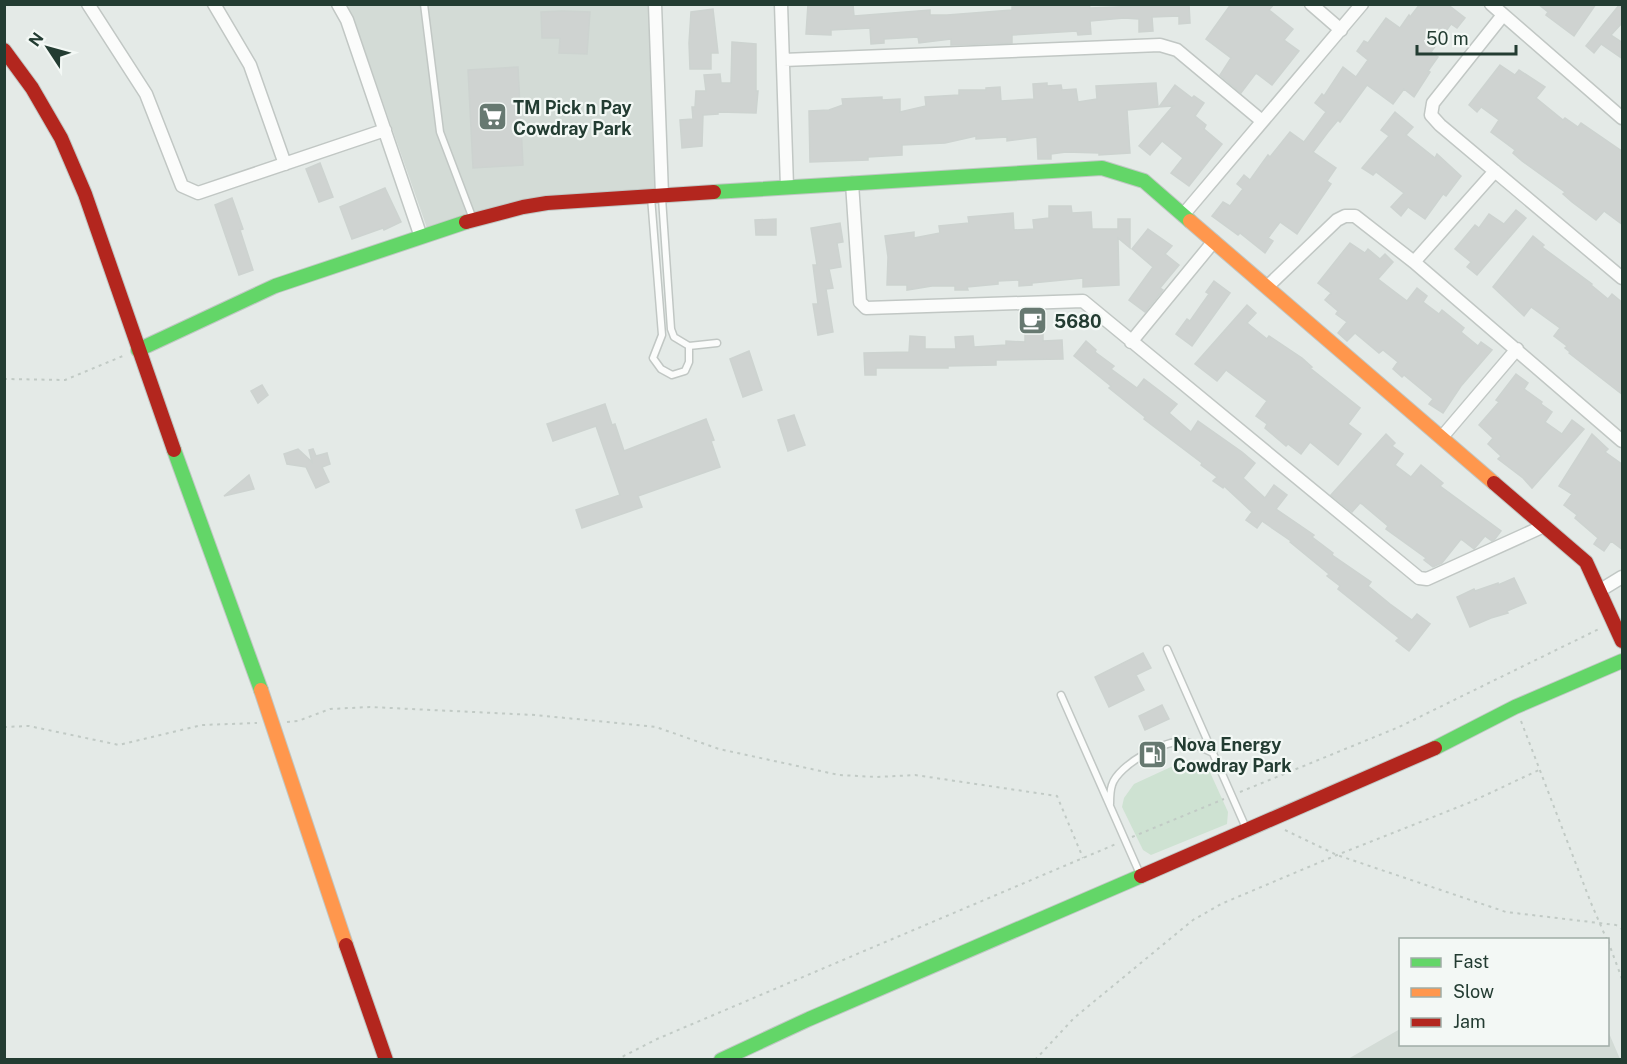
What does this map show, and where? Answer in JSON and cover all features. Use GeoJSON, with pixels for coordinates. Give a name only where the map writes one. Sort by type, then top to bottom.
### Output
{"type":"FeatureCollection","features":[{"type":"Feature","properties":{"kind":"street"},"geometry":{"type":"LineString","coordinates":[[88,4],[146,94],[182,186],[198,194],[385,130]]}},
{"type":"Feature","properties":{"kind":"street"},"geometry":{"type":"LineString","coordinates":[[214,4],[250,65],[285,164]]}},
{"type":"Feature","properties":{"kind":"street"},"geometry":{"type":"LineString","coordinates":[[338,4],[347,20],[420,237]]}},
{"type":"Feature","properties":{"kind":"street"},"geometry":{"type":"LineString","coordinates":[[655,4],[656,195]]}},
{"type":"Feature","properties":{"kind":"street"},"geometry":{"type":"LineString","coordinates":[[781,4],[787,187]]}},
{"type":"Feature","properties":{"kind":"street"},"geometry":{"type":"LineString","coordinates":[[1311,4],[1341,30]]}},
{"type":"Feature","properties":{"kind":"street"},"geometry":{"type":"LineString","coordinates":[[1183,215],[1362,4]]}},
{"type":"Feature","properties":{"kind":"street"},"geometry":{"type":"LineString","coordinates":[[1491,4],[1623,118]]}},
{"type":"Feature","properties":{"kind":"street"},"geometry":{"type":"LineString","coordinates":[[1503,15],[1433,103],[1431,115],[1623,278]]}},
{"type":"Feature","properties":{"kind":"street"},"geometry":{"type":"LineString","coordinates":[[783,60],[1160,45],[1177,50],[1262,121]]}},
{"type":"Feature","properties":{"kind":"street"},"geometry":{"type":"LineString","coordinates":[[4,50],[32,88],[61,138],[85,194],[138,350],[272,722],[386,1059]]}},
{"type":"Feature","properties":{"kind":"street"},"geometry":{"type":"LineString","coordinates":[[138,350],[275,286],[473,220],[523,207],[656,195],[1102,168],[1144,181],[1586,562],[1623,641]]}},
{"type":"Feature","properties":{"kind":"street"},"geometry":{"type":"LineString","coordinates":[[1414,262],[1495,171]]}},
{"type":"Feature","properties":{"kind":"street"},"geometry":{"type":"LineString","coordinates":[[852,183],[860,302],[866,308],[1083,301],[1419,578],[1427,579],[1544,526]]}},
{"type":"Feature","properties":{"kind":"street"},"geometry":{"type":"LineString","coordinates":[[1267,287],[1337,220],[1345,216],[1355,216],[1414,262],[1623,441]]}},
{"type":"Feature","properties":{"kind":"street"},"geometry":{"type":"LineString","coordinates":[[1131,342],[1214,241]]}},
{"type":"Feature","properties":{"kind":"street"},"geometry":{"type":"LineString","coordinates":[[1442,437],[1517,350]]}},
{"type":"Feature","properties":{"kind":"street"},"geometry":{"type":"LineString","coordinates":[[1599,591],[1623,577]]}},
{"type":"Feature","properties":{"kind":"street"},"geometry":{"type":"LineString","coordinates":[[720,1059],[1431,750],[1515,708],[1623,661]]}},
{"type":"Feature","properties":{"kind":"lane"},"geometry":{"type":"LineString","coordinates":[[424,4],[440,132],[473,220]]}},
{"type":"Feature","properties":{"kind":"lane"},"geometry":{"type":"LineString","coordinates":[[656,195],[670,329],[674,337],[689,346],[717,344]]}},
{"type":"Feature","properties":{"kind":"lane"},"geometry":{"type":"LineString","coordinates":[[656,195],[662,334],[654,358],[661,369],[672,375],[685,371],[689,362],[689,346]]}},
{"type":"Feature","properties":{"kind":"lane"},"geometry":{"type":"LineString","coordinates":[[1167,649],[1246,829]]}},
{"type":"Feature","properties":{"kind":"lane"},"geometry":{"type":"LineString","coordinates":[[1061,695],[1141,875]]}},
{"type":"Feature","properties":{"kind":"lane"},"geometry":{"type":"LineString","coordinates":[[1109,805],[1112,785],[1119,773],[1131,761],[1170,743],[1185,741],[1213,753]]}},
{"type":"Feature","properties":{"kind":"path"},"geometry":{"type":"LineString","coordinates":[[4,379],[65,380],[138,350]]}},
{"type":"Feature","properties":{"kind":"path"},"geometry":{"type":"LineString","coordinates":[[4,727],[29,726],[119,745],[202,725],[298,721],[330,709],[370,707],[535,715],[656,727],[719,749],[839,775],[877,777],[915,775],[1057,796],[1083,858]]}},
{"type":"Feature","properties":{"kind":"path"},"geometry":{"type":"LineString","coordinates":[[1515,708],[1606,938]]}},
{"type":"Feature","properties":{"kind":"path"},"geometry":{"type":"LineString","coordinates":[[1035,1059],[1074,1018],[1193,920],[1221,904],[1471,802],[1540,769]]}},
{"type":"Feature","properties":{"kind":"path"},"geometry":{"type":"LineString","coordinates":[[1267,820],[1337,855],[1506,912],[1616,925],[1623,929]]}},
{"type":"Feature","properties":{"kind":"path"},"geometry":{"type":"LineString","coordinates":[[1609,945],[1623,979]]}},
{"type":"Feature","properties":{"kind":"shaded area"},"geometry":{"type":"Polygon","coordinates":[[[345,5],[651,5],[657,191],[427,228],[352,14],[345,5]]]}},
{"type":"Feature","properties":{"kind":"shaded area"},"geometry":{"type":"Polygon","coordinates":[[[1399,1030],[1399,1046],[1609,1046],[1609,1033],[1620,1059],[1348,1059],[1399,1030]]]}},
{"type":"Feature","properties":{"kind":"green space"},"geometry":{"type":"Polygon","coordinates":[[[1186,760],[1202,763],[1209,770],[1228,812],[1227,824],[1151,855],[1143,850],[1122,807],[1124,798],[1134,784],[1186,760]]]}},
{"type":"Feature","properties":{"kind":"building"},"geometry":{"type":"Polygon","coordinates":[[[808,4],[853,4],[854,16],[930,10],[930,15],[947,15],[1012,10],[1012,7],[1025,6],[1089,4],[1090,8],[1189,4],[1190,23],[1179,24],[1179,16],[1152,17],[1153,31],[1139,32],[1139,19],[1124,18],[1090,21],[1091,34],[1078,35],[1077,31],[1012,35],[1012,43],[951,45],[951,39],[919,43],[918,37],[884,39],[884,43],[871,44],[870,28],[831,30],[831,35],[806,34],[808,4]]]}},
{"type":"Feature","properties":{"kind":"building"},"geometry":{"type":"Polygon","coordinates":[[[1231,4],[1274,4],[1269,10],[1293,29],[1284,40],[1299,51],[1272,85],[1256,73],[1241,93],[1220,75],[1231,58],[1206,39],[1231,4]]]}},
{"type":"Feature","properties":{"kind":"building"},"geometry":{"type":"Polygon","coordinates":[[[1420,4],[1447,4],[1465,18],[1457,28],[1451,24],[1431,52],[1438,57],[1414,97],[1404,89],[1393,104],[1367,85],[1340,122],[1338,120],[1328,132],[1313,152],[1336,168],[1327,181],[1331,184],[1297,234],[1280,222],[1268,238],[1273,241],[1265,253],[1240,233],[1238,235],[1212,216],[1223,202],[1230,206],[1243,189],[1237,184],[1244,175],[1250,180],[1268,155],[1270,157],[1290,132],[1304,142],[1326,112],[1315,103],[1322,94],[1324,96],[1343,67],[1356,77],[1368,60],[1357,51],[1364,41],[1368,43],[1386,18],[1400,28],[1420,4]]]}},
{"type":"Feature","properties":{"kind":"building"},"geometry":{"type":"Polygon","coordinates":[[[1538,4],[1596,4],[1574,36],[1546,15],[1548,12],[1538,4]]]}},
{"type":"Feature","properties":{"kind":"building"},"geometry":{"type":"Polygon","coordinates":[[[1620,4],[1623,4],[1623,22],[1611,35],[1623,43],[1623,59],[1601,44],[1594,53],[1586,46],[1620,4]]]}},
{"type":"Feature","properties":{"kind":"building"},"geometry":{"type":"Polygon","coordinates":[[[713,9],[718,53],[711,53],[711,69],[690,69],[691,12],[713,9]]]}},
{"type":"Feature","properties":{"kind":"building"},"geometry":{"type":"Polygon","coordinates":[[[541,12],[590,12],[587,54],[559,53],[560,38],[542,38],[541,12]]]}},
{"type":"Feature","properties":{"kind":"building"},"geometry":{"type":"Polygon","coordinates":[[[732,42],[756,44],[756,91],[758,91],[756,113],[718,112],[718,114],[703,115],[702,146],[682,148],[680,120],[693,119],[692,107],[695,107],[696,91],[706,91],[704,75],[720,74],[721,83],[731,83],[732,42]]]}},
{"type":"Feature","properties":{"kind":"building"},"geometry":{"type":"Polygon","coordinates":[[[1500,65],[1515,75],[1519,70],[1545,87],[1536,98],[1563,120],[1565,118],[1578,127],[1581,123],[1623,152],[1623,225],[1604,211],[1596,220],[1572,202],[1563,194],[1565,192],[1522,161],[1513,153],[1515,150],[1491,132],[1499,120],[1481,107],[1477,112],[1469,105],[1500,65]]]}},
{"type":"Feature","properties":{"kind":"building"},"geometry":{"type":"Polygon","coordinates":[[[518,67],[523,165],[473,168],[468,70],[518,67]]]}},
{"type":"Feature","properties":{"kind":"building"},"geometry":{"type":"Polygon","coordinates":[[[1047,83],[1047,86],[1061,85],[1062,90],[1076,89],[1078,102],[1097,99],[1096,86],[1156,83],[1158,107],[1127,110],[1130,153],[1099,155],[1099,153],[1066,152],[1051,154],[1051,159],[1038,159],[1037,137],[1007,141],[1007,137],[976,139],[976,136],[945,143],[902,145],[902,155],[868,157],[868,160],[810,162],[809,111],[829,110],[843,105],[842,99],[882,97],[882,100],[900,99],[900,112],[926,106],[925,97],[959,95],[959,90],[986,90],[986,88],[1000,87],[1001,101],[1034,99],[1033,84],[1047,83]]]}},
{"type":"Feature","properties":{"kind":"building"},"geometry":{"type":"Polygon","coordinates":[[[1175,85],[1192,98],[1194,96],[1204,103],[1195,116],[1206,125],[1204,129],[1222,144],[1189,186],[1171,173],[1183,158],[1162,141],[1150,155],[1139,146],[1173,106],[1159,107],[1175,85]]]}},
{"type":"Feature","properties":{"kind":"building"},"geometry":{"type":"Polygon","coordinates":[[[1395,112],[1413,127],[1406,135],[1435,158],[1437,154],[1461,176],[1446,196],[1443,194],[1425,219],[1408,207],[1401,216],[1391,207],[1404,193],[1376,172],[1373,175],[1362,168],[1389,136],[1381,130],[1395,112]]]}},
{"type":"Feature","properties":{"kind":"building"},"geometry":{"type":"Polygon","coordinates":[[[320,163],[333,197],[319,202],[306,169],[320,163]]]}},
{"type":"Feature","properties":{"kind":"building"},"geometry":{"type":"Polygon","coordinates":[[[385,188],[401,222],[384,230],[383,228],[352,239],[340,207],[385,188]]]}},
{"type":"Feature","properties":{"kind":"building"},"geometry":{"type":"Polygon","coordinates":[[[232,198],[243,229],[240,230],[253,270],[239,275],[215,205],[232,198]]]}},
{"type":"Feature","properties":{"kind":"building"},"geometry":{"type":"Polygon","coordinates":[[[1049,206],[1071,206],[1072,213],[1091,212],[1092,229],[1118,229],[1118,219],[1130,219],[1130,248],[1118,238],[1119,285],[1083,287],[1083,278],[1019,286],[1019,280],[998,281],[998,284],[967,287],[968,290],[955,290],[955,286],[932,286],[907,290],[907,285],[887,285],[888,257],[885,236],[914,232],[914,238],[940,233],[939,226],[969,223],[968,217],[1013,213],[1014,230],[1034,229],[1033,220],[1049,218],[1049,206]]]}},
{"type":"Feature","properties":{"kind":"building"},"geometry":{"type":"Polygon","coordinates":[[[1516,210],[1526,218],[1477,275],[1467,267],[1471,262],[1455,249],[1475,225],[1479,228],[1489,214],[1504,224],[1516,210]]]}},
{"type":"Feature","properties":{"kind":"building"},"geometry":{"type":"Polygon","coordinates":[[[776,219],[776,235],[756,235],[755,220],[776,219]]]}},
{"type":"Feature","properties":{"kind":"building"},"geometry":{"type":"Polygon","coordinates":[[[840,223],[843,242],[837,243],[841,267],[829,269],[833,288],[826,289],[833,332],[818,335],[813,304],[818,304],[813,265],[817,265],[811,228],[840,223]]]}},
{"type":"Feature","properties":{"kind":"building"},"geometry":{"type":"Polygon","coordinates":[[[1148,229],[1172,246],[1165,254],[1179,265],[1160,288],[1163,290],[1145,312],[1129,300],[1153,267],[1132,249],[1148,229]]]}},
{"type":"Feature","properties":{"kind":"building"},"geometry":{"type":"Polygon","coordinates":[[[1533,236],[1544,245],[1542,247],[1592,284],[1608,299],[1612,294],[1623,303],[1623,395],[1569,353],[1565,348],[1567,346],[1554,336],[1560,328],[1531,307],[1524,316],[1493,287],[1533,236]]]}},
{"type":"Feature","properties":{"kind":"building"},"geometry":{"type":"Polygon","coordinates":[[[1350,243],[1365,253],[1368,249],[1380,259],[1385,254],[1393,262],[1378,279],[1407,301],[1417,288],[1427,296],[1423,302],[1439,314],[1442,310],[1464,328],[1461,332],[1478,346],[1481,342],[1492,350],[1461,386],[1443,413],[1429,404],[1433,399],[1393,369],[1398,362],[1383,350],[1379,353],[1355,333],[1347,341],[1338,333],[1347,322],[1336,314],[1338,311],[1325,300],[1331,293],[1318,283],[1350,243]]]}},
{"type":"Feature","properties":{"kind":"building"},"geometry":{"type":"Polygon","coordinates":[[[1214,281],[1230,293],[1192,346],[1176,334],[1187,319],[1190,321],[1209,294],[1206,292],[1214,281]]]}},
{"type":"Feature","properties":{"kind":"building"},"geometry":{"type":"Polygon","coordinates":[[[1247,305],[1256,313],[1247,323],[1267,339],[1269,336],[1302,358],[1312,367],[1310,368],[1360,408],[1348,424],[1361,434],[1338,465],[1310,442],[1301,454],[1288,444],[1286,446],[1265,428],[1267,424],[1256,416],[1267,401],[1226,370],[1217,381],[1195,364],[1247,305]]]}},
{"type":"Feature","properties":{"kind":"building"},"geometry":{"type":"Polygon","coordinates":[[[1025,327],[1043,327],[1043,341],[1062,340],[1063,359],[996,360],[996,365],[948,366],[948,368],[876,368],[876,375],[865,375],[864,353],[909,352],[910,336],[925,337],[925,349],[956,349],[955,337],[973,336],[974,347],[1006,345],[1006,341],[1025,342],[1025,327]]]}},
{"type":"Feature","properties":{"kind":"building"},"geometry":{"type":"Polygon","coordinates":[[[1086,341],[1096,350],[1095,352],[1114,366],[1111,369],[1137,388],[1144,379],[1177,404],[1169,413],[1191,432],[1198,421],[1242,452],[1255,463],[1243,478],[1265,498],[1274,485],[1287,495],[1276,509],[1314,535],[1312,537],[1333,553],[1332,555],[1371,582],[1368,586],[1390,604],[1412,620],[1417,614],[1430,624],[1409,651],[1396,641],[1399,638],[1338,589],[1340,586],[1327,576],[1329,574],[1291,541],[1262,521],[1257,528],[1246,520],[1252,512],[1224,486],[1223,488],[1213,481],[1217,477],[1144,419],[1145,417],[1109,388],[1111,386],[1074,356],[1086,341]]]}},
{"type":"Feature","properties":{"kind":"building"},"geometry":{"type":"Polygon","coordinates":[[[749,351],[762,390],[743,397],[730,359],[749,351]]]}},
{"type":"Feature","properties":{"kind":"building"},"geometry":{"type":"Polygon","coordinates":[[[1516,374],[1528,383],[1524,389],[1552,412],[1545,422],[1562,434],[1572,420],[1584,429],[1532,488],[1498,459],[1501,456],[1488,444],[1493,438],[1479,425],[1499,402],[1496,400],[1516,374]]]}},
{"type":"Feature","properties":{"kind":"building"},"geometry":{"type":"Polygon","coordinates":[[[262,385],[268,395],[258,403],[251,391],[262,385]]]}},
{"type":"Feature","properties":{"kind":"building"},"geometry":{"type":"Polygon","coordinates":[[[605,404],[624,451],[706,419],[720,467],[638,496],[642,507],[582,528],[576,510],[620,495],[596,426],[553,441],[547,424],[605,404]]]}},
{"type":"Feature","properties":{"kind":"building"},"geometry":{"type":"Polygon","coordinates":[[[794,415],[805,445],[788,451],[778,420],[794,415]]]}},
{"type":"Feature","properties":{"kind":"building"},"geometry":{"type":"Polygon","coordinates":[[[1386,434],[1395,443],[1392,446],[1403,454],[1395,465],[1411,477],[1421,465],[1443,483],[1440,486],[1501,531],[1495,539],[1492,541],[1485,536],[1474,549],[1461,539],[1442,563],[1433,567],[1424,560],[1426,558],[1386,529],[1388,526],[1362,504],[1360,503],[1352,512],[1331,495],[1386,434]]]}},
{"type":"Feature","properties":{"kind":"building"},"geometry":{"type":"Polygon","coordinates":[[[1592,434],[1608,449],[1605,452],[1623,465],[1623,550],[1611,541],[1604,551],[1594,544],[1598,538],[1575,518],[1577,515],[1564,505],[1572,494],[1559,486],[1592,434]]]}},
{"type":"Feature","properties":{"kind":"building"},"geometry":{"type":"Polygon","coordinates":[[[298,449],[312,462],[309,450],[313,449],[316,456],[327,453],[330,464],[322,467],[329,482],[316,488],[306,467],[287,464],[284,454],[298,449]]]}},
{"type":"Feature","properties":{"kind":"building"},"geometry":{"type":"Polygon","coordinates":[[[249,475],[254,489],[224,496],[249,475]]]}},
{"type":"Feature","properties":{"kind":"building"},"geometry":{"type":"Polygon","coordinates":[[[1514,578],[1526,603],[1507,611],[1508,613],[1470,627],[1457,597],[1474,589],[1475,591],[1498,583],[1498,585],[1514,578]]]}},
{"type":"Feature","properties":{"kind":"building"},"geometry":{"type":"Polygon","coordinates":[[[1143,653],[1151,668],[1136,675],[1144,690],[1109,707],[1095,677],[1143,653]]]}},
{"type":"Feature","properties":{"kind":"building"},"geometry":{"type":"Polygon","coordinates":[[[1162,705],[1169,719],[1145,730],[1139,716],[1162,705]]]}},
{"type":"Feature","properties":{"kind":"traffic: fast"},"geometry":{"type":"LineString","coordinates":[[714,192],[1102,168],[1144,181],[1190,221]]}},
{"type":"Feature","properties":{"kind":"traffic: fast"},"geometry":{"type":"LineString","coordinates":[[138,350],[275,286],[466,222]]}},
{"type":"Feature","properties":{"kind":"traffic: fast"},"geometry":{"type":"LineString","coordinates":[[174,450],[261,690]]}},
{"type":"Feature","properties":{"kind":"traffic: fast"},"geometry":{"type":"LineString","coordinates":[[1435,748],[1515,707],[1622,661]]}},
{"type":"Feature","properties":{"kind":"traffic: fast"},"geometry":{"type":"LineString","coordinates":[[721,1060],[809,1019],[1141,876]]}},
{"type":"Feature","properties":{"kind":"traffic: slow"},"geometry":{"type":"LineString","coordinates":[[1190,221],[1494,483]]}},
{"type":"Feature","properties":{"kind":"traffic: slow"},"geometry":{"type":"LineString","coordinates":[[261,690],[346,945]]}},
{"type":"Feature","properties":{"kind":"traffic: jam"},"geometry":{"type":"LineString","coordinates":[[4,50],[32,88],[61,138],[85,194],[174,450]]}},
{"type":"Feature","properties":{"kind":"traffic: jam"},"geometry":{"type":"LineString","coordinates":[[466,222],[547,203],[714,192]]}},
{"type":"Feature","properties":{"kind":"traffic: jam"},"geometry":{"type":"LineString","coordinates":[[1494,483],[1586,562],[1622,641]]}},
{"type":"Feature","properties":{"kind":"traffic: jam"},"geometry":{"type":"LineString","coordinates":[[1141,876],[1435,748]]}},
{"type":"Feature","properties":{"kind":"traffic: jam"},"geometry":{"type":"LineString","coordinates":[[346,945],[386,1060]]}},
{"type":"Feature","properties":{"kind":"place","name":"TM Pick n Pay Cowdray Park"},"geometry":{"type":"Point","coordinates":[492,117]}},
{"type":"Feature","properties":{"kind":"place","name":"5680"},"geometry":{"type":"Point","coordinates":[1033,321]}},
{"type":"Feature","properties":{"kind":"place","name":"Nova Energy Cowdray Park"},"geometry":{"type":"Point","coordinates":[1152,754]}}]}
